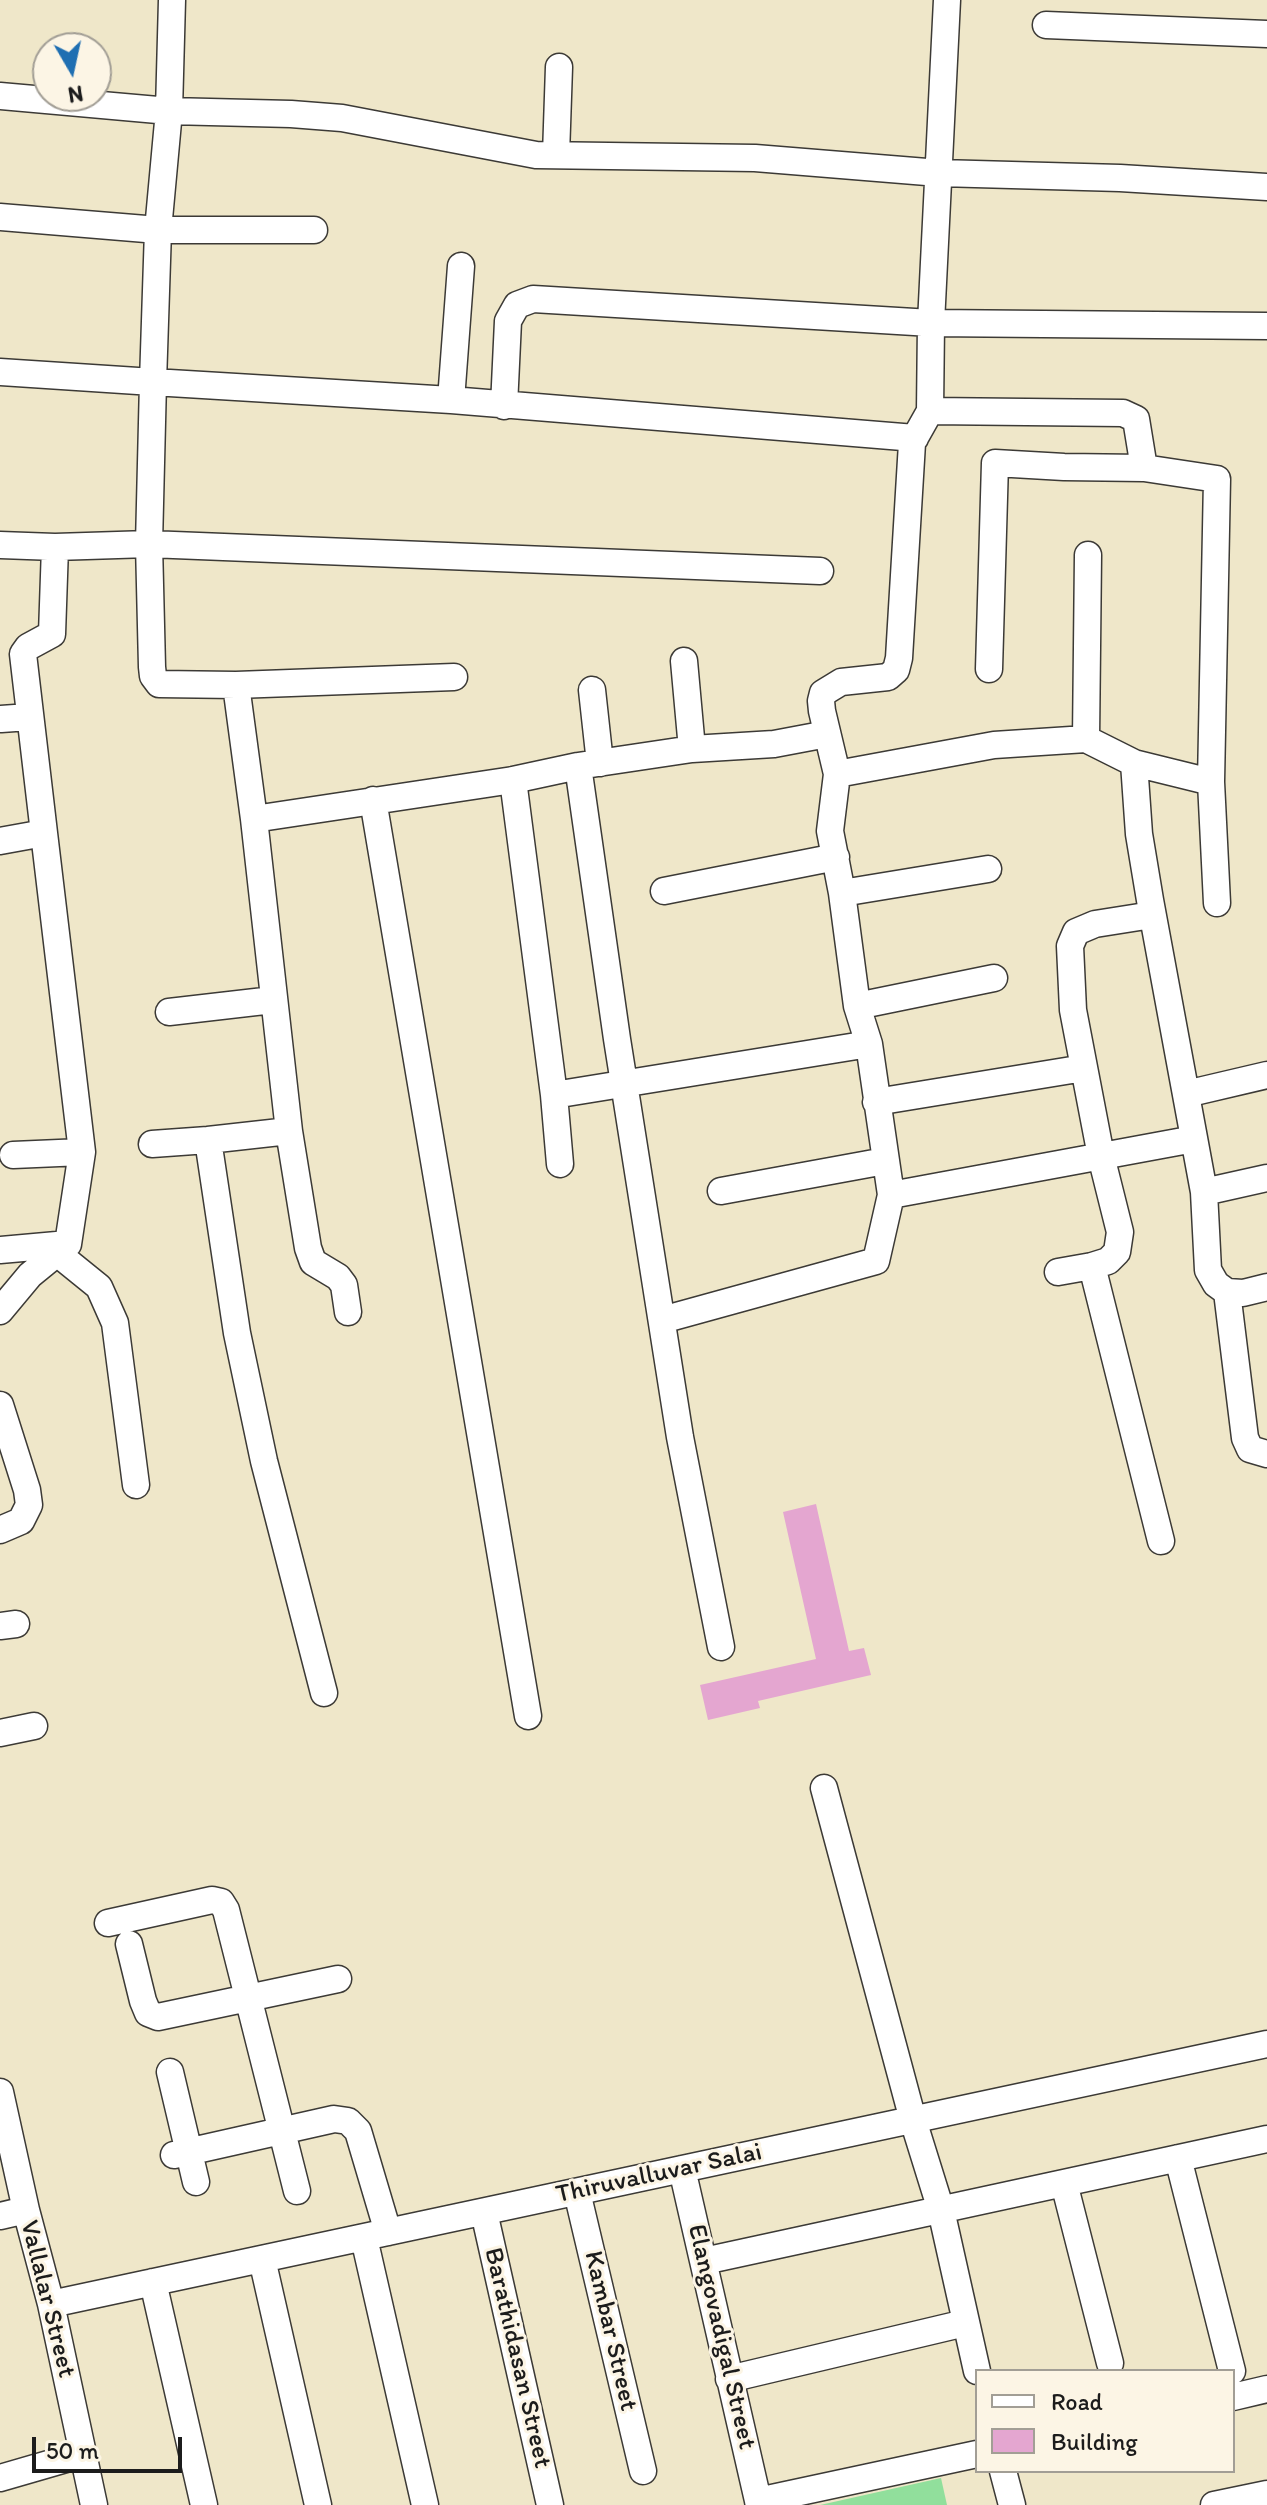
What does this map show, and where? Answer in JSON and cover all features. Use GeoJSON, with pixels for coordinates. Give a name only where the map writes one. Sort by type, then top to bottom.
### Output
{"type":"FeatureCollection","features":[{"type":"Feature","properties":{"kind":"street"},"geometry":{"type":"LineString","coordinates":[[172,0],[169,111],[158,230],[153,382],[149,544],[153,676],[159,684],[236,685],[454,677]]}},
{"type":"Feature","properties":{"kind":"street"},"geometry":{"type":"LineString","coordinates":[[662,1320],[876,1261],[891,1195],[869,1044],[857,1006],[842,893],[830,831],[837,774],[821,701],[823,693],[841,682],[888,677],[896,670],[912,443],[930,411],[931,323],[947,0]]}},
{"type":"Feature","properties":{"kind":"street"},"geometry":{"type":"LineString","coordinates":[[1046,25],[1267,34]]}},
{"type":"Feature","properties":{"kind":"street"},"geometry":{"type":"LineString","coordinates":[[556,155],[559,67]]}},
{"type":"Feature","properties":{"kind":"street"},"geometry":{"type":"LineString","coordinates":[[0,96],[169,111],[342,118],[536,155],[755,158],[939,173],[1120,178],[1267,187]]}},
{"type":"Feature","properties":{"kind":"street"},"geometry":{"type":"LineString","coordinates":[[0,217],[158,230],[314,230]]}},
{"type":"Feature","properties":{"kind":"street"},"geometry":{"type":"LineString","coordinates":[[451,400],[461,266]]}},
{"type":"Feature","properties":{"kind":"street"},"geometry":{"type":"LineString","coordinates":[[504,406],[508,321],[517,305],[533,299],[931,323],[1267,326]]}},
{"type":"Feature","properties":{"kind":"street"},"geometry":{"type":"LineString","coordinates":[[0,372],[451,400],[915,438]]}},
{"type":"Feature","properties":{"kind":"street"},"geometry":{"type":"LineString","coordinates":[[930,411],[1123,413],[1136,419],[1144,468]]}},
{"type":"Feature","properties":{"kind":"street"},"geometry":{"type":"LineString","coordinates":[[989,669],[995,463],[1144,468],[1217,479],[1211,782],[1217,903]]}},
{"type":"Feature","properties":{"kind":"street"},"geometry":{"type":"LineString","coordinates":[[0,545],[149,544],[820,571]]}},
{"type":"Feature","properties":{"kind":"street"},"geometry":{"type":"LineString","coordinates":[[0,1311],[30,1275],[63,1249],[82,1152],[23,654],[28,647],[52,634],[55,547]]}},
{"type":"Feature","properties":{"kind":"street"},"geometry":{"type":"LineString","coordinates":[[1086,739],[1088,555]]}},
{"type":"Feature","properties":{"kind":"street"},"geometry":{"type":"LineString","coordinates":[[684,661],[692,749]]}},
{"type":"Feature","properties":{"kind":"street"},"geometry":{"type":"LineString","coordinates":[[236,685],[289,1131],[308,1248],[313,1262],[338,1277],[344,1285],[348,1312]]}},
{"type":"Feature","properties":{"kind":"street"},"geometry":{"type":"LineString","coordinates":[[592,690],[589,764],[624,1083],[680,1437],[721,1647]]}},
{"type":"Feature","properties":{"kind":"street"},"geometry":{"type":"LineString","coordinates":[[1,719],[29,717]]}},
{"type":"Feature","properties":{"kind":"street"},"geometry":{"type":"LineString","coordinates":[[254,819],[513,780],[589,764],[692,749],[774,744],[827,734]]}},
{"type":"Feature","properties":{"kind":"street"},"geometry":{"type":"LineString","coordinates":[[837,774],[994,745],[1086,739],[1134,763],[1211,782]]}},
{"type":"Feature","properties":{"kind":"street"},"geometry":{"type":"LineString","coordinates":[[1134,763],[1139,834],[1152,915],[1204,1192],[1208,1270],[1216,1284],[1227,1292],[1243,1293],[1267,1287]]}},
{"type":"Feature","properties":{"kind":"street"},"geometry":{"type":"LineString","coordinates":[[513,780],[554,1095],[560,1164]]}},
{"type":"Feature","properties":{"kind":"street"},"geometry":{"type":"LineString","coordinates":[[373,800],[528,1716]]}},
{"type":"Feature","properties":{"kind":"street"},"geometry":{"type":"LineString","coordinates":[[0,841],[44,833]]}},
{"type":"Feature","properties":{"kind":"street"},"geometry":{"type":"LineString","coordinates":[[664,891],[836,857]]}},
{"type":"Feature","properties":{"kind":"street"},"geometry":{"type":"LineString","coordinates":[[842,893],[988,869]]}},
{"type":"Feature","properties":{"kind":"street"},"geometry":{"type":"LineString","coordinates":[[1058,1272],[1108,1261],[1117,1252],[1120,1232],[1101,1156],[1073,1010],[1070,946],[1076,932],[1095,924],[1152,915]]}},
{"type":"Feature","properties":{"kind":"street"},"geometry":{"type":"LineString","coordinates":[[857,1006],[994,978]]}},
{"type":"Feature","properties":{"kind":"street"},"geometry":{"type":"LineString","coordinates":[[169,1012],[273,1000]]}},
{"type":"Feature","properties":{"kind":"street"},"geometry":{"type":"LineString","coordinates":[[554,1095],[869,1044]]}},
{"type":"Feature","properties":{"kind":"street"},"geometry":{"type":"LineString","coordinates":[[876,1102],[1084,1068]]}},
{"type":"Feature","properties":{"kind":"street"},"geometry":{"type":"LineString","coordinates":[[1186,1094],[1267,1075]]}},
{"type":"Feature","properties":{"kind":"street"},"geometry":{"type":"LineString","coordinates":[[152,1144],[289,1131]]}},
{"type":"Feature","properties":{"kind":"street"},"geometry":{"type":"LineString","coordinates":[[891,1195],[1194,1139]]}},
{"type":"Feature","properties":{"kind":"street"},"geometry":{"type":"LineString","coordinates":[[208,1140],[237,1333],[261,1447],[324,1693]]}},
{"type":"Feature","properties":{"kind":"street"},"geometry":{"type":"LineString","coordinates":[[13,1155],[82,1152]]}},
{"type":"Feature","properties":{"kind":"street"},"geometry":{"type":"LineString","coordinates":[[721,1191],[885,1161]]}},
{"type":"Feature","properties":{"kind":"street"},"geometry":{"type":"LineString","coordinates":[[1204,1192],[1267,1178]]}},
{"type":"Feature","properties":{"kind":"street"},"geometry":{"type":"LineString","coordinates":[[0,1250],[63,1249],[99,1287],[115,1323],[136,1485]]}},
{"type":"Feature","properties":{"kind":"street"},"geometry":{"type":"LineString","coordinates":[[1092,1266],[1161,1541]]}},
{"type":"Feature","properties":{"kind":"street"},"geometry":{"type":"LineString","coordinates":[[1227,1292],[1245,1438],[1250,1449],[1267,1454]]}},
{"type":"Feature","properties":{"kind":"street"},"geometry":{"type":"LineString","coordinates":[[0,1405],[29,1505],[21,1521],[0,1530]]}},
{"type":"Feature","properties":{"kind":"street"},"geometry":{"type":"LineString","coordinates":[[0,1733],[34,1726]]}},
{"type":"Feature","properties":{"kind":"street"},"geometry":{"type":"LineString","coordinates":[[824,1788],[913,2120],[941,2210],[976,2369]]}},
{"type":"Feature","properties":{"kind":"street"},"geometry":{"type":"LineString","coordinates":[[108,1923],[212,1900],[221,1902],[226,1910],[297,2191]]}},
{"type":"Feature","properties":{"kind":"street"},"geometry":{"type":"LineString","coordinates":[[129,1944],[143,2001],[148,2013],[158,2017],[338,1979]]}},
{"type":"Feature","properties":{"kind":"street","name":"Thiruvalluvar Salai"},"geometry":{"type":"LineString","coordinates":[[51,2304],[1267,2044]]}},
{"type":"Feature","properties":{"kind":"street"},"geometry":{"type":"LineString","coordinates":[[170,2072],[181,2153],[196,2182]]}},
{"type":"Feature","properties":{"kind":"street","name":"Vallalar Street"},"geometry":{"type":"LineString","coordinates":[[0,2092],[51,2304],[94,2505]]}},
{"type":"Feature","properties":{"kind":"street"},"geometry":{"type":"LineString","coordinates":[[181,2153],[334,2119],[348,2121],[358,2131],[425,2505]]}},
{"type":"Feature","properties":{"kind":"street"},"geometry":{"type":"LineString","coordinates":[[704,2261],[1267,2139]]}},
{"type":"Feature","properties":{"kind":"street"},"geometry":{"type":"LineString","coordinates":[[1178,2158],[1230,2369]]}},
{"type":"Feature","properties":{"kind":"street","name":"Elangovadigal Street"},"geometry":{"type":"LineString","coordinates":[[682,2169],[758,2503]]}},
{"type":"Feature","properties":{"kind":"street"},"geometry":{"type":"LineString","coordinates":[[1064,2183],[1110,2363]]}},
{"type":"Feature","properties":{"kind":"street","name":"Kambar Street"},"geometry":{"type":"LineString","coordinates":[[577,2192],[643,2471]]}},
{"type":"Feature","properties":{"kind":"street"},"geometry":{"type":"LineString","coordinates":[[0,2216],[26,2210]]}},
{"type":"Feature","properties":{"kind":"street","name":"Barathidasan Street"},"geometry":{"type":"LineString","coordinates":[[484,2212],[550,2505]]}},
{"type":"Feature","properties":{"kind":"street"},"geometry":{"type":"LineString","coordinates":[[262,2259],[318,2505]]}},
{"type":"Feature","properties":{"kind":"street"},"geometry":{"type":"LineString","coordinates":[[153,2282],[204,2505]]}},
{"type":"Feature","properties":{"kind":"street"},"geometry":{"type":"LineString","coordinates":[[729,2379],[965,2323]]}},
{"type":"Feature","properties":{"kind":"street"},"geometry":{"type":"LineString","coordinates":[[1235,2385],[1267,2389]]}},
{"type":"Feature","properties":{"kind":"street"},"geometry":{"type":"LineString","coordinates":[[0,2478],[83,2454]]}},
{"type":"Feature","properties":{"kind":"street"},"geometry":{"type":"LineString","coordinates":[[758,2503],[975,2454]]}},
{"type":"Feature","properties":{"kind":"street"},"geometry":{"type":"LineString","coordinates":[[1004,2473],[1012,2505]]}},
{"type":"Feature","properties":{"kind":"street"},"geometry":{"type":"LineString","coordinates":[[1214,2505],[1267,2494]]}},
{"type":"Feature","properties":{"kind":"green space"},"geometry":{"type":"Polygon","coordinates":[[[941,2478],[947,2505],[820,2505],[941,2478]]]}},
{"type":"Feature","properties":{"kind":"building"},"geometry":{"type":"Polygon","coordinates":[[[816,1504],[849,1651],[864,1648],[871,1675],[758,1701],[760,1708],[708,1720],[700,1685],[816,1659],[783,1512],[816,1504]]]}}]}
